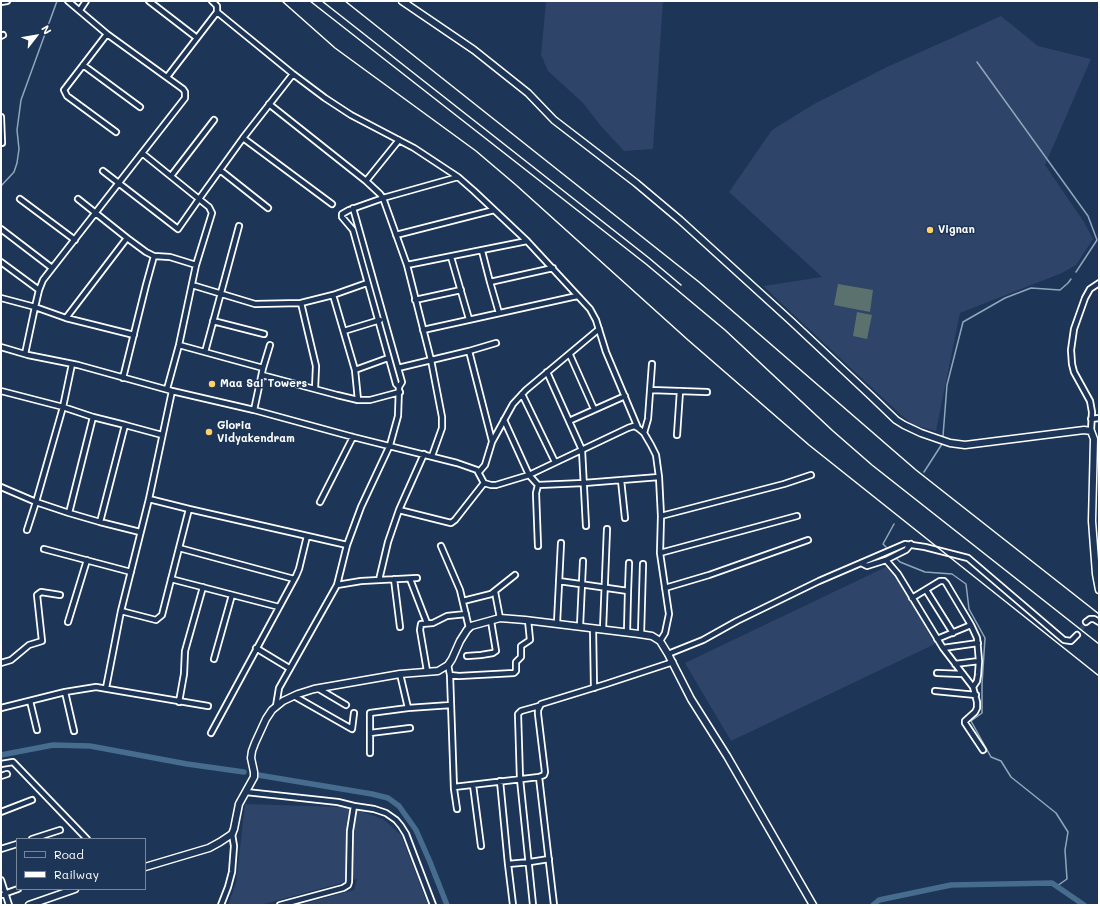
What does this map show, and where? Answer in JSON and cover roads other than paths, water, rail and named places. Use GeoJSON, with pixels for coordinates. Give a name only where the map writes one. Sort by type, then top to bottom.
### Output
{"type":"FeatureCollection","features":[{"type":"Feature","properties":{"kind":"street"},"geometry":{"type":"LineString","coordinates":[[1,2],[7,1]]}},
{"type":"Feature","properties":{"kind":"street"},"geometry":{"type":"LineString","coordinates":[[25,354],[39,290],[43,280],[185,98],[185,92],[182,89],[107,34],[68,1]]}},
{"type":"Feature","properties":{"kind":"street"},"geometry":{"type":"LineString","coordinates":[[80,10],[86,1]]}},
{"type":"Feature","properties":{"kind":"street"},"geometry":{"type":"LineString","coordinates":[[149,1],[197,38]]}},
{"type":"Feature","properties":{"kind":"street"},"geometry":{"type":"LineString","coordinates":[[167,77],[217,12],[217,6],[212,1]]}},
{"type":"Feature","properties":{"kind":"street"},"geometry":{"type":"LineString","coordinates":[[402,1],[474,50],[528,93],[554,120],[630,178],[680,220],[791,321],[896,420],[904,425],[921,433],[950,443],[965,445],[1084,430],[1091,431]]}},
{"type":"Feature","properties":{"kind":"street"},"geometry":{"type":"LineString","coordinates":[[217,12],[293,74],[351,115],[399,140],[458,177],[527,241],[554,268],[590,309],[599,329],[606,352],[638,428]]}},
{"type":"Feature","properties":{"kind":"street"},"geometry":{"type":"LineString","coordinates":[[107,34],[66,88],[65,93],[116,132]]}},
{"type":"Feature","properties":{"kind":"street"},"geometry":{"type":"LineString","coordinates":[[83,65],[140,108]]}},
{"type":"Feature","properties":{"kind":"street"},"geometry":{"type":"LineString","coordinates":[[103,171],[178,229],[243,138],[293,74]]}},
{"type":"Feature","properties":{"kind":"street"},"geometry":{"type":"LineString","coordinates":[[269,104],[366,181],[383,198],[407,265],[431,360],[442,423],[441,432],[432,456]]}},
{"type":"Feature","properties":{"kind":"street"},"geometry":{"type":"LineString","coordinates":[[1,117],[2,143]]}},
{"type":"Feature","properties":{"kind":"street"},"geometry":{"type":"LineString","coordinates":[[172,176],[214,120]]}},
{"type":"Feature","properties":{"kind":"street"},"geometry":{"type":"LineString","coordinates":[[243,138],[332,204]]}},
{"type":"Feature","properties":{"kind":"street"},"geometry":{"type":"LineString","coordinates":[[366,181],[399,140]]}},
{"type":"Feature","properties":{"kind":"street"},"geometry":{"type":"LineString","coordinates":[[142,153],[209,207],[212,213],[196,265],[179,345],[167,389]]}},
{"type":"Feature","properties":{"kind":"street"},"geometry":{"type":"LineString","coordinates":[[220,170],[268,208]]}},
{"type":"Feature","properties":{"kind":"street"},"geometry":{"type":"LineString","coordinates":[[400,390],[396,384],[377,321],[353,230],[342,217],[342,214],[353,208],[383,198],[458,177]]}},
{"type":"Feature","properties":{"kind":"street"},"geometry":{"type":"LineString","coordinates":[[20,199],[75,240]]}},
{"type":"Feature","properties":{"kind":"street"},"geometry":{"type":"LineString","coordinates":[[78,199],[146,252],[154,256],[170,257],[196,265]]}},
{"type":"Feature","properties":{"kind":"street"},"geometry":{"type":"LineString","coordinates":[[276,706],[279,688],[289,668],[337,585],[347,545],[360,507],[390,445],[398,416],[402,382],[353,208]]}},
{"type":"Feature","properties":{"kind":"street"},"geometry":{"type":"LineString","coordinates":[[396,235],[494,210]]}},
{"type":"Feature","properties":{"kind":"street"},"geometry":{"type":"LineString","coordinates":[[205,352],[239,226]]}},
{"type":"Feature","properties":{"kind":"street"},"geometry":{"type":"LineString","coordinates":[[1,229],[52,268]]}},
{"type":"Feature","properties":{"kind":"street"},"geometry":{"type":"LineString","coordinates":[[66,318],[127,238]]}},
{"type":"Feature","properties":{"kind":"street"},"geometry":{"type":"LineString","coordinates":[[407,265],[527,241]]}},
{"type":"Feature","properties":{"kind":"street"},"geometry":{"type":"LineString","coordinates":[[482,251],[499,313]]}},
{"type":"Feature","properties":{"kind":"street"},"geometry":{"type":"LineString","coordinates":[[124,378],[154,256]]}},
{"type":"Feature","properties":{"kind":"street"},"geometry":{"type":"LineString","coordinates":[[451,257],[469,320]]}},
{"type":"Feature","properties":{"kind":"street"},"geometry":{"type":"LineString","coordinates":[[1,262],[39,290]]}},
{"type":"Feature","properties":{"kind":"street"},"geometry":{"type":"LineString","coordinates":[[490,282],[554,268]]}},
{"type":"Feature","properties":{"kind":"street"},"geometry":{"type":"LineString","coordinates":[[192,285],[255,304],[301,303],[334,295],[367,283]]}},
{"type":"Feature","properties":{"kind":"street"},"geometry":{"type":"LineString","coordinates":[[1099,284],[1090,289],[1085,298],[1074,329],[1071,350],[1074,372],[1090,401],[1091,431],[1094,439],[1092,521],[1096,574],[1099,590]]}},
{"type":"Feature","properties":{"kind":"street"},"geometry":{"type":"LineString","coordinates":[[415,300],[461,290]]}},
{"type":"Feature","properties":{"kind":"street"},"geometry":{"type":"LineString","coordinates":[[334,295],[355,370],[358,400]]}},
{"type":"Feature","properties":{"kind":"street"},"geometry":{"type":"LineString","coordinates":[[423,330],[577,296]]}},
{"type":"Feature","properties":{"kind":"street"},"geometry":{"type":"LineString","coordinates":[[1,298],[35,307],[66,318],[134,335]]}},
{"type":"Feature","properties":{"kind":"street"},"geometry":{"type":"LineString","coordinates":[[301,303],[316,366],[315,389]]}},
{"type":"Feature","properties":{"kind":"street"},"geometry":{"type":"LineString","coordinates":[[344,331],[384,319]]}},
{"type":"Feature","properties":{"kind":"street"},"geometry":{"type":"LineString","coordinates":[[213,321],[264,334]]}},
{"type":"Feature","properties":{"kind":"street"},"geometry":{"type":"LineString","coordinates":[[479,472],[485,465],[492,442],[513,404],[547,372],[570,355],[599,329]]}},
{"type":"Feature","properties":{"kind":"street"},"geometry":{"type":"LineString","coordinates":[[398,368],[496,343]]}},
{"type":"Feature","properties":{"kind":"street"},"geometry":{"type":"LineString","coordinates":[[179,345],[263,368]]}},
{"type":"Feature","properties":{"kind":"street"},"geometry":{"type":"LineString","coordinates":[[254,410],[263,368],[270,345]]}},
{"type":"Feature","properties":{"kind":"street"},"geometry":{"type":"LineString","coordinates":[[1,348],[72,364],[172,391],[254,410],[353,437],[432,456],[474,468],[479,472],[484,483],[491,485],[496,485],[529,475],[634,426],[644,433],[656,455],[659,477],[661,516],[660,553],[668,614],[665,633],[660,641]]}},
{"type":"Feature","properties":{"kind":"street"},"geometry":{"type":"LineString","coordinates":[[469,351],[492,442]]}},
{"type":"Feature","properties":{"kind":"street"},"geometry":{"type":"LineString","coordinates":[[570,355],[594,409]]}},
{"type":"Feature","properties":{"kind":"street"},"geometry":{"type":"LineString","coordinates":[[355,370],[388,358]]}},
{"type":"Feature","properties":{"kind":"street"},"geometry":{"type":"LineString","coordinates":[[27,530],[63,406],[72,364]]}},
{"type":"Feature","properties":{"kind":"street"},"geometry":{"type":"LineString","coordinates":[[644,433],[648,419],[652,364]]}},
{"type":"Feature","properties":{"kind":"street"},"geometry":{"type":"LineString","coordinates":[[547,372],[582,450],[586,526]]}},
{"type":"Feature","properties":{"kind":"street"},"geometry":{"type":"LineString","coordinates":[[262,375],[358,400],[370,400],[400,390]]}},
{"type":"Feature","properties":{"kind":"street"},"geometry":{"type":"LineString","coordinates":[[651,390],[707,392]]}},
{"type":"Feature","properties":{"kind":"street"},"geometry":{"type":"LineString","coordinates":[[1,391],[63,406],[93,417],[162,435]]}},
{"type":"Feature","properties":{"kind":"street"},"geometry":{"type":"LineString","coordinates":[[106,688],[121,611],[149,499],[172,391]]}},
{"type":"Feature","properties":{"kind":"street"},"geometry":{"type":"LineString","coordinates":[[677,435],[680,391]]}},
{"type":"Feature","properties":{"kind":"street"},"geometry":{"type":"LineString","coordinates":[[522,394],[555,462]]}},
{"type":"Feature","properties":{"kind":"street"},"geometry":{"type":"LineString","coordinates":[[569,421],[625,396]]}},
{"type":"Feature","properties":{"kind":"street"},"geometry":{"type":"LineString","coordinates":[[69,513],[93,417]]}},
{"type":"Feature","properties":{"kind":"street"},"geometry":{"type":"LineString","coordinates":[[1091,419],[1099,418]]}},
{"type":"Feature","properties":{"kind":"street"},"geometry":{"type":"LineString","coordinates":[[504,420],[529,475],[538,485]]}},
{"type":"Feature","properties":{"kind":"street"},"geometry":{"type":"LineString","coordinates":[[100,522],[125,425]]}},
{"type":"Feature","properties":{"kind":"street"},"geometry":{"type":"LineString","coordinates":[[320,502],[353,437]]}},
{"type":"Feature","properties":{"kind":"street"},"geometry":{"type":"LineString","coordinates":[[378,580],[388,542],[399,510],[424,454]]}},
{"type":"Feature","properties":{"kind":"street"},"geometry":{"type":"LineString","coordinates":[[661,516],[784,484],[811,475]]}},
{"type":"Feature","properties":{"kind":"street"},"geometry":{"type":"LineString","coordinates":[[538,485],[659,477]]}},
{"type":"Feature","properties":{"kind":"street"},"geometry":{"type":"LineString","coordinates":[[621,480],[625,518]]}},
{"type":"Feature","properties":{"kind":"street"},"geometry":{"type":"LineString","coordinates":[[399,510],[451,523],[484,483]]}},
{"type":"Feature","properties":{"kind":"street"},"geometry":{"type":"LineString","coordinates":[[538,485],[536,493],[538,546]]}},
{"type":"Feature","properties":{"kind":"street"},"geometry":{"type":"LineString","coordinates":[[1,486],[36,502],[69,513],[140,532]]}},
{"type":"Feature","properties":{"kind":"street"},"geometry":{"type":"LineString","coordinates":[[149,499],[347,545]]}},
{"type":"Feature","properties":{"kind":"street"},"geometry":{"type":"LineString","coordinates":[[121,611],[153,620],[159,619],[162,615],[190,509]]}},
{"type":"Feature","properties":{"kind":"street"},"geometry":{"type":"LineString","coordinates":[[660,553],[798,516]]}},
{"type":"Feature","properties":{"kind":"street"},"geometry":{"type":"LineString","coordinates":[[603,629],[606,588],[607,530]]}},
{"type":"Feature","properties":{"kind":"street"},"geometry":{"type":"LineString","coordinates":[[211,733],[299,569],[307,536]]}},
{"type":"Feature","properties":{"kind":"street"},"geometry":{"type":"LineString","coordinates":[[665,588],[716,573],[808,540]]}},
{"type":"Feature","properties":{"kind":"street"},"geometry":{"type":"LineString","coordinates":[[558,623],[561,543]]}},
{"type":"Feature","properties":{"kind":"street"},"geometry":{"type":"LineString","coordinates":[[668,654],[703,640],[819,581],[905,544],[911,544],[968,558],[1064,640],[1071,641],[1077,635]]}},
{"type":"Feature","properties":{"kind":"street"},"geometry":{"type":"LineString","coordinates":[[861,563],[870,566],[886,560],[906,550],[911,544]]}},
{"type":"Feature","properties":{"kind":"street"},"geometry":{"type":"LineString","coordinates":[[441,546],[454,574],[463,601],[469,628]]}},
{"type":"Feature","properties":{"kind":"street"},"geometry":{"type":"LineString","coordinates":[[179,548],[294,579]]}},
{"type":"Feature","properties":{"kind":"street"},"geometry":{"type":"LineString","coordinates":[[44,549],[131,572]]}},
{"type":"Feature","properties":{"kind":"street"},"geometry":{"type":"LineString","coordinates":[[68,622],[87,560]]}},
{"type":"Feature","properties":{"kind":"street"},"geometry":{"type":"LineString","coordinates":[[886,560],[898,574],[943,648],[973,687],[976,695],[977,708],[975,712],[965,721],[965,723],[983,750]]}},
{"type":"Feature","properties":{"kind":"street"},"geometry":{"type":"LineString","coordinates":[[580,626],[583,561]]}},
{"type":"Feature","properties":{"kind":"street"},"geometry":{"type":"LineString","coordinates":[[627,632],[629,563]]}},
{"type":"Feature","properties":{"kind":"street"},"geometry":{"type":"LineString","coordinates":[[641,634],[644,564]]}},
{"type":"Feature","properties":{"kind":"street"},"geometry":{"type":"LineString","coordinates":[[463,601],[486,596],[494,592],[515,575]]}},
{"type":"Feature","properties":{"kind":"street"},"geometry":{"type":"LineString","coordinates":[[337,585],[361,581],[417,578]]}},
{"type":"Feature","properties":{"kind":"street"},"geometry":{"type":"LineString","coordinates":[[171,579],[279,607]]}},
{"type":"Feature","properties":{"kind":"street"},"geometry":{"type":"LineString","coordinates":[[394,579],[400,627]]}},
{"type":"Feature","properties":{"kind":"street"},"geometry":{"type":"LineString","coordinates":[[410,579],[427,623]]}},
{"type":"Feature","properties":{"kind":"street"},"geometry":{"type":"LineString","coordinates":[[559,581],[628,591]]}},
{"type":"Feature","properties":{"kind":"street"},"geometry":{"type":"LineString","coordinates":[[912,598],[940,581],[944,581],[971,625],[978,643],[979,661],[977,681],[973,687]]}},
{"type":"Feature","properties":{"kind":"street"},"geometry":{"type":"LineString","coordinates":[[179,702],[184,674],[185,651],[203,587]]}},
{"type":"Feature","properties":{"kind":"street"},"geometry":{"type":"LineString","coordinates":[[926,590],[953,633]]}},
{"type":"Feature","properties":{"kind":"street"},"geometry":{"type":"LineString","coordinates":[[1,663],[11,660],[29,645],[42,641],[37,595],[42,592],[60,595]]}},
{"type":"Feature","properties":{"kind":"street"},"geometry":{"type":"LineString","coordinates":[[494,592],[500,618]]}},
{"type":"Feature","properties":{"kind":"street"},"geometry":{"type":"LineString","coordinates":[[214,659],[232,595]]}},
{"type":"Feature","properties":{"kind":"street"},"geometry":{"type":"LineString","coordinates":[[427,671],[420,630],[421,624],[433,623],[447,616],[466,614]]}},
{"type":"Feature","properties":{"kind":"street"},"geometry":{"type":"LineString","coordinates":[[221,905],[232,872],[234,846],[232,834],[239,804],[254,777],[252,751],[266,719],[276,706],[294,696],[319,689],[400,674],[438,670],[448,665],[460,641],[469,628],[500,618],[558,623],[641,634],[652,636],[660,641],[691,698],[727,756],[813,905]]}},
{"type":"Feature","properties":{"kind":"street"},"geometry":{"type":"LineString","coordinates":[[1086,622],[1090,619],[1094,619],[1099,622]]}},
{"type":"Feature","properties":{"kind":"street"},"geometry":{"type":"LineString","coordinates":[[450,675],[459,676],[514,673],[516,671],[516,662],[521,657],[521,646],[530,640],[528,620]]}},
{"type":"Feature","properties":{"kind":"street"},"geometry":{"type":"LineString","coordinates":[[466,656],[481,655],[496,651],[491,621]]}},
{"type":"Feature","properties":{"kind":"street"},"geometry":{"type":"LineString","coordinates":[[937,639],[971,625]]}},
{"type":"Feature","properties":{"kind":"street"},"geometry":{"type":"LineString","coordinates":[[593,628],[594,688]]}},
{"type":"Feature","properties":{"kind":"street"},"geometry":{"type":"LineString","coordinates":[[943,648],[978,643]]}},
{"type":"Feature","properties":{"kind":"street"},"geometry":{"type":"LineString","coordinates":[[256,648],[289,668]]}},
{"type":"Feature","properties":{"kind":"street"},"geometry":{"type":"LineString","coordinates":[[955,664],[979,661]]}},
{"type":"Feature","properties":{"kind":"street"},"geometry":{"type":"LineString","coordinates":[[533,905],[530,862],[520,779],[518,714],[521,711],[539,706],[544,702],[594,688],[672,662]]}},
{"type":"Feature","properties":{"kind":"street"},"geometry":{"type":"LineString","coordinates":[[448,665],[450,675],[454,787],[457,809]]}},
{"type":"Feature","properties":{"kind":"street"},"geometry":{"type":"LineString","coordinates":[[937,673],[963,674]]}},
{"type":"Feature","properties":{"kind":"street"},"geometry":{"type":"LineString","coordinates":[[400,674],[408,708]]}},
{"type":"Feature","properties":{"kind":"street"},"geometry":{"type":"LineString","coordinates":[[1,708],[90,687],[106,688],[126,693],[208,706]]}},
{"type":"Feature","properties":{"kind":"street"},"geometry":{"type":"LineString","coordinates":[[319,689],[346,705]]}},
{"type":"Feature","properties":{"kind":"street"},"geometry":{"type":"LineString","coordinates":[[935,691],[976,695]]}},
{"type":"Feature","properties":{"kind":"street"},"geometry":{"type":"LineString","coordinates":[[65,692],[74,731]]}},
{"type":"Feature","properties":{"kind":"street"},"geometry":{"type":"LineString","coordinates":[[294,696],[352,729],[354,713]]}},
{"type":"Feature","properties":{"kind":"street"},"geometry":{"type":"LineString","coordinates":[[30,701],[37,730]]}},
{"type":"Feature","properties":{"kind":"street"},"geometry":{"type":"LineString","coordinates":[[370,753],[370,713],[408,708],[451,705]]}},
{"type":"Feature","properties":{"kind":"street"},"geometry":{"type":"LineString","coordinates":[[454,787],[539,777],[544,775],[538,714],[539,706]]}},
{"type":"Feature","properties":{"kind":"street"},"geometry":{"type":"LineString","coordinates":[[370,733],[410,728]]}},
{"type":"Feature","properties":{"kind":"street"},"geometry":{"type":"LineString","coordinates":[[1,764],[13,762],[86,838]]}},
{"type":"Feature","properties":{"kind":"street"},"geometry":{"type":"LineString","coordinates":[[1,776],[7,774]]}},
{"type":"Feature","properties":{"kind":"street"},"geometry":{"type":"LineString","coordinates":[[539,777],[554,905]]}},
{"type":"Feature","properties":{"kind":"street"},"geometry":{"type":"LineString","coordinates":[[500,782],[513,905]]}},
{"type":"Feature","properties":{"kind":"street"},"geometry":{"type":"LineString","coordinates":[[473,785],[481,846]]}},
{"type":"Feature","properties":{"kind":"street"},"geometry":{"type":"LineString","coordinates":[[246,792],[338,802],[374,809],[386,813],[396,820],[406,834],[433,905]]}},
{"type":"Feature","properties":{"kind":"street"},"geometry":{"type":"LineString","coordinates":[[1,812],[32,800]]}},
{"type":"Feature","properties":{"kind":"street"},"geometry":{"type":"LineString","coordinates":[[280,905],[348,886],[350,831],[354,806]]}},
{"type":"Feature","properties":{"kind":"street"},"geometry":{"type":"LineString","coordinates":[[35,838],[60,830]]}},
{"type":"Feature","properties":{"kind":"street"},"geometry":{"type":"LineString","coordinates":[[146,867],[215,845],[232,834]]}},
{"type":"Feature","properties":{"kind":"street"},"geometry":{"type":"LineString","coordinates":[[1,849],[16,844]]}},
{"type":"Feature","properties":{"kind":"street"},"geometry":{"type":"LineString","coordinates":[[508,864],[549,859]]}},
{"type":"Feature","properties":{"kind":"street"},"geometry":{"type":"LineString","coordinates":[[1,880],[3,894],[9,905]]}},
{"type":"Feature","properties":{"kind":"street"},"geometry":{"type":"LineString","coordinates":[[3,894],[16,890]]}},
{"type":"Feature","properties":{"kind":"street"},"geometry":{"type":"LineString","coordinates":[[29,905],[72,890]]}},
{"type":"Feature","properties":{"kind":"waterway"},"geometry":{"type":"LineString","coordinates":[[1,186],[14,172],[17,163],[19,149],[17,130],[21,100],[57,1]]}},
{"type":"Feature","properties":{"kind":"waterway"},"geometry":{"type":"LineString","coordinates":[[977,62],[1088,216],[1097,240],[1076,272]]}},
{"type":"Feature","properties":{"kind":"waterway"},"geometry":{"type":"LineString","coordinates":[[943,436],[947,385],[963,322],[1005,298],[1031,288],[1060,290],[1071,279]]}},
{"type":"Feature","properties":{"kind":"waterway"},"geometry":{"type":"LineString","coordinates":[[924,472],[942,444]]}},
{"type":"Feature","properties":{"kind":"waterway"},"geometry":{"type":"LineString","coordinates":[[886,547],[883,544],[894,524]]}},
{"type":"Feature","properties":{"kind":"waterway"},"geometry":{"type":"LineString","coordinates":[[897,559],[900,562],[925,572],[952,574],[966,584],[969,609],[985,638],[982,713],[971,721],[991,757],[1001,761],[1011,777],[1056,813],[1068,832],[1065,850],[1067,879],[1057,886]]}},
{"type":"Feature","properties":{"kind":"waterway"},"geometry":{"type":"LineString","coordinates":[[1,755],[53,745],[90,746],[187,764],[244,772]]}},
{"type":"Feature","properties":{"kind":"waterway"},"geometry":{"type":"LineString","coordinates":[[258,775],[388,798],[399,806],[416,830],[447,905]]}},
{"type":"Feature","properties":{"kind":"waterway"},"geometry":{"type":"LineString","coordinates":[[873,905],[879,900],[951,885],[1052,883],[1084,905]]}},
{"type":"Feature","properties":{"kind":"tunnel"},"geometry":{"type":"LineString","coordinates":[[1077,635],[1086,622]]}},
{"type":"Feature","properties":{"kind":"railway"},"geometry":{"type":"LineString","coordinates":[[282,1],[335,48],[476,151],[516,185],[688,340],[809,445],[1099,676]]}},
{"type":"Feature","properties":{"kind":"railway"},"geometry":{"type":"LineString","coordinates":[[310,1],[646,264],[725,330],[833,431],[872,465],[1099,644]]}},
{"type":"Feature","properties":{"kind":"railway"},"geometry":{"type":"LineString","coordinates":[[322,1],[649,258],[681,285]]}},
{"type":"Feature","properties":{"kind":"railway"},"geometry":{"type":"LineString","coordinates":[[345,1],[699,282],[916,470],[1099,614]]}},
{"type":"Feature","properties":{"kind":"place","name":"Vignan"},"geometry":{"type":"Point","coordinates":[930,230]}},
{"type":"Feature","properties":{"kind":"place","name":"Maa Sai Towers"},"geometry":{"type":"Point","coordinates":[212,384]}},
{"type":"Feature","properties":{"kind":"place","name":"Gloria Vidyakendram"},"geometry":{"type":"Point","coordinates":[209,432]}}]}
